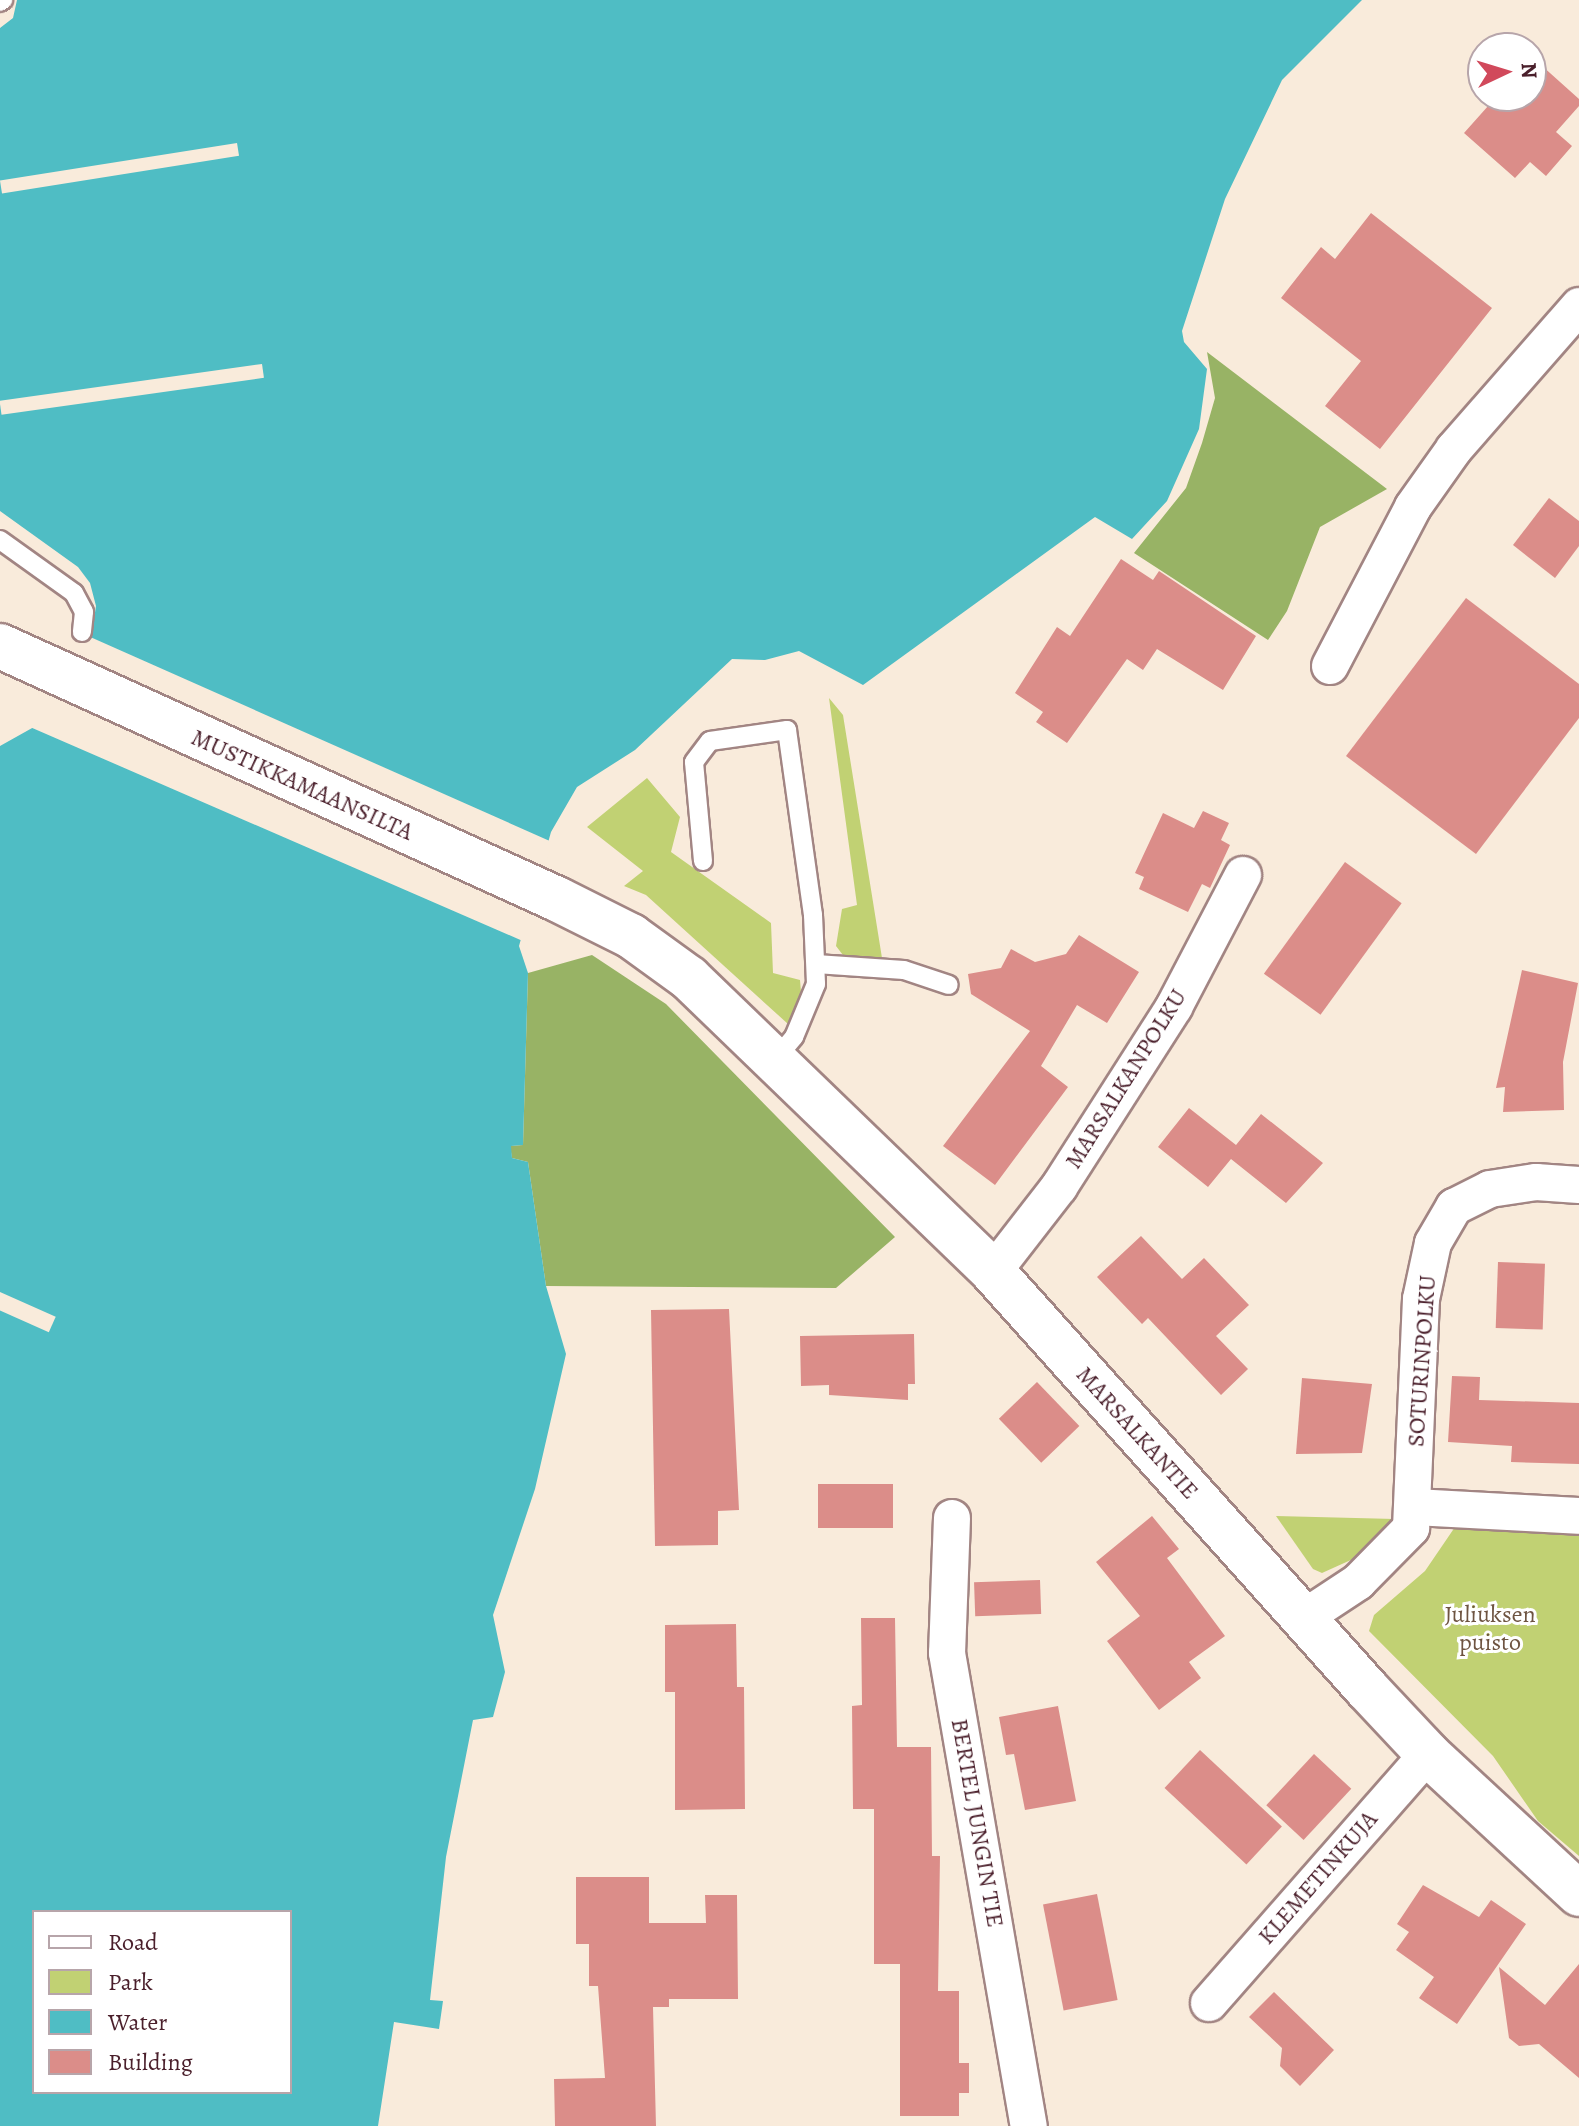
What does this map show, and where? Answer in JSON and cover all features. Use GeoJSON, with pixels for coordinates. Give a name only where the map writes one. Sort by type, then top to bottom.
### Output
{"type":"FeatureCollection","features":[{"type":"Feature","properties":{"kind":"street"},"geometry":{"type":"LineString","coordinates":[[1330,666],[1421,495],[1454,449],[1579,306]]}},
{"type":"Feature","properties":{"kind":"street","name":"MUSTIKKAMAANSILTA"},"geometry":{"type":"LineString","coordinates":[[0,646],[47,671],[557,899],[631,936],[689,978]]}},
{"type":"Feature","properties":{"kind":"street","name":"MARSALKANPOLKU"},"geometry":{"type":"LineString","coordinates":[[993,1272],[1059,1187],[1174,1007],[1243,875]]}},
{"type":"Feature","properties":{"kind":"street","name":"MARSALKANTIE"},"geometry":{"type":"LineString","coordinates":[[689,978],[993,1272],[1428,1754],[1579,1894]]}},
{"type":"Feature","properties":{"kind":"street","name":"SOTURINPOLKU"},"geometry":{"type":"LineString","coordinates":[[1305,1617],[1358,1582],[1406,1538],[1414,1507],[1421,1299],[1433,1243],[1454,1207],[1490,1189],[1536,1182],[1579,1185]]}},
{"type":"Feature","properties":{"kind":"street"},"geometry":{"type":"LineString","coordinates":[[1414,1507],[1579,1516]]}},
{"type":"Feature","properties":{"kind":"street","name":"BERTEL JUNGIN TIE"},"geometry":{"type":"LineString","coordinates":[[952,1518],[947,1653],[1029,2126]]}},
{"type":"Feature","properties":{"kind":"street","name":"KLEMETINKUJA"},"geometry":{"type":"LineString","coordinates":[[1209,2003],[1428,1754]]}},
{"type":"Feature","properties":{"kind":"lane"},"geometry":{"type":"LineString","coordinates":[[0,540],[74,593],[84,612],[82,632]]}},
{"type":"Feature","properties":{"kind":"lane"},"geometry":{"type":"LineString","coordinates":[[703,861],[694,762],[710,741],[787,730],[807,862],[816,984],[794,1037],[774,1061]]}},
{"type":"Feature","properties":{"kind":"lane"},"geometry":{"type":"LineString","coordinates":[[816,964],[904,970],[949,985]]}},
{"type":"Feature","properties":{"kind":"green space"},"geometry":{"type":"Polygon","coordinates":[[[1207,352],[1387,489],[1320,527],[1287,611],[1268,640],[1134,553],[1186,488],[1215,398],[1207,352]]]}},
{"type":"Feature","properties":{"kind":"green space"},"geometry":{"type":"Polygon","coordinates":[[[829,698],[843,715],[882,958],[846,959],[836,946],[842,909],[857,905],[829,698]]]}},
{"type":"Feature","properties":{"kind":"green space"},"geometry":{"type":"Polygon","coordinates":[[[647,778],[680,817],[671,852],[771,923],[773,973],[800,980],[801,992],[788,1024],[646,895],[624,886],[643,871],[587,827],[647,778]]]}},
{"type":"Feature","properties":{"kind":"green space"},"geometry":{"type":"Polygon","coordinates":[[[592,955],[666,1004],[895,1237],[836,1288],[546,1286],[528,1162],[512,1158],[510,1146],[523,1145],[528,973],[592,955]]]}},
{"type":"Feature","properties":{"kind":"green space"},"geometry":{"type":"Polygon","coordinates":[[[1276,1516],[1395,1519],[1373,1550],[1322,1573],[1313,1569],[1276,1516]]]}},
{"type":"Feature","properties":{"kind":"green space","name":"Juliuksen puisto"},"geometry":{"type":"Polygon","coordinates":[[[1455,1527],[1579,1532],[1579,1856],[1538,1821],[1493,1756],[1369,1631],[1374,1615],[1425,1571],[1455,1527]]]}},
{"type":"Feature","properties":{"kind":"water"},"geometry":{"type":"Polygon","coordinates":[[[17,0],[1362,0],[1282,80],[1225,199],[1182,331],[1184,342],[1207,369],[1199,429],[1167,501],[1132,539],[1095,517],[863,685],[799,651],[765,660],[732,659],[635,750],[577,787],[551,832],[519,946],[528,973],[523,1145],[511,1146],[512,1158],[528,1162],[546,1286],[566,1354],[535,1489],[493,1615],[505,1672],[493,1717],[473,1720],[446,1857],[430,2000],[443,2001],[439,2029],[394,2022],[378,2126],[0,2126],[0,746],[50,718],[90,645],[96,606],[90,583],[78,567],[0,511],[0,28],[13,18],[17,0]]]}},
{"type":"Feature","properties":{"kind":"pier"},"geometry":{"type":"Polygon","coordinates":[[[237,143],[239,156],[2,193],[0,181],[237,143]]]}},
{"type":"Feature","properties":{"kind":"pier"},"geometry":{"type":"Polygon","coordinates":[[[262,364],[264,378],[2,415],[0,401],[262,364]]]}},
{"type":"Feature","properties":{"kind":"pier"},"geometry":{"type":"Polygon","coordinates":[[[88,636],[552,842],[525,942],[30,727],[47,715],[88,636]]]}},
{"type":"Feature","properties":{"kind":"pier"},"geometry":{"type":"Polygon","coordinates":[[[0,1292],[56,1317],[49,1332],[0,1311],[0,1292]]]}},
{"type":"Feature","properties":{"kind":"building"},"geometry":{"type":"Polygon","coordinates":[[[1547,70],[1579,99],[1579,106],[1556,132],[1572,146],[1546,176],[1530,162],[1515,178],[1464,133],[1483,112],[1547,112],[1547,70]]]}},
{"type":"Feature","properties":{"kind":"building"},"geometry":{"type":"Polygon","coordinates":[[[1371,213],[1492,308],[1380,449],[1325,406],[1361,361],[1281,298],[1321,247],[1335,259],[1371,213]]]}},
{"type":"Feature","properties":{"kind":"building"},"geometry":{"type":"Polygon","coordinates":[[[1549,498],[1579,521],[1579,546],[1555,578],[1513,545],[1549,498]]]}},
{"type":"Feature","properties":{"kind":"building"},"geometry":{"type":"Polygon","coordinates":[[[1121,559],[1153,580],[1159,571],[1256,636],[1223,690],[1157,649],[1143,670],[1127,659],[1067,743],[1036,722],[1043,712],[1015,693],[1057,627],[1070,636],[1121,559]]]}},
{"type":"Feature","properties":{"kind":"building"},"geometry":{"type":"Polygon","coordinates":[[[1466,598],[1579,684],[1579,718],[1476,854],[1346,756],[1466,598]]]}},
{"type":"Feature","properties":{"kind":"building"},"geometry":{"type":"Polygon","coordinates":[[[1203,811],[1229,823],[1221,840],[1230,845],[1210,888],[1202,884],[1188,912],[1139,889],[1144,877],[1135,873],[1163,813],[1194,828],[1203,811]]]}},
{"type":"Feature","properties":{"kind":"building"},"geometry":{"type":"Polygon","coordinates":[[[1345,862],[1402,903],[1321,1015],[1264,974],[1345,862]]]}},
{"type":"Feature","properties":{"kind":"building"},"geometry":{"type":"Polygon","coordinates":[[[1079,935],[1139,972],[1107,1023],[1077,1005],[1041,1066],[1068,1087],[995,1185],[943,1146],[1030,1031],[971,994],[968,974],[1001,968],[1011,949],[1035,962],[1066,954],[1079,935]]]}},
{"type":"Feature","properties":{"kind":"building"},"geometry":{"type":"Polygon","coordinates":[[[1522,970],[1578,983],[1563,1062],[1564,1110],[1503,1112],[1505,1087],[1496,1088],[1522,970]]]}},
{"type":"Feature","properties":{"kind":"building"},"geometry":{"type":"Polygon","coordinates":[[[1189,1108],[1236,1145],[1261,1114],[1323,1163],[1286,1203],[1231,1159],[1208,1187],[1158,1147],[1189,1108]]]}},
{"type":"Feature","properties":{"kind":"building"},"geometry":{"type":"Polygon","coordinates":[[[1141,1236],[1182,1279],[1204,1258],[1249,1305],[1216,1336],[1248,1369],[1221,1395],[1148,1318],[1142,1324],[1097,1277],[1141,1236]]]}},
{"type":"Feature","properties":{"kind":"building"},"geometry":{"type":"Polygon","coordinates":[[[1498,1262],[1545,1264],[1543,1330],[1496,1328],[1498,1262]]]}},
{"type":"Feature","properties":{"kind":"building"},"geometry":{"type":"Polygon","coordinates":[[[729,1309],[739,1510],[718,1511],[718,1545],[655,1546],[651,1310],[729,1309]]]}},
{"type":"Feature","properties":{"kind":"building"},"geometry":{"type":"Polygon","coordinates":[[[914,1334],[915,1384],[908,1384],[908,1400],[829,1395],[829,1385],[801,1386],[800,1336],[914,1334]]]}},
{"type":"Feature","properties":{"kind":"building"},"geometry":{"type":"Polygon","coordinates":[[[1452,1376],[1480,1377],[1479,1400],[1579,1403],[1579,1464],[1511,1462],[1512,1446],[1448,1442],[1452,1376]]]}},
{"type":"Feature","properties":{"kind":"building"},"geometry":{"type":"Polygon","coordinates":[[[1302,1378],[1372,1384],[1362,1453],[1296,1454],[1302,1378]]]}},
{"type":"Feature","properties":{"kind":"building"},"geometry":{"type":"Polygon","coordinates":[[[1037,1382],[1079,1426],[1041,1463],[999,1419],[1037,1382]]]}},
{"type":"Feature","properties":{"kind":"building"},"geometry":{"type":"Polygon","coordinates":[[[818,1484],[893,1484],[893,1528],[818,1528],[818,1484]]]}},
{"type":"Feature","properties":{"kind":"building"},"geometry":{"type":"Polygon","coordinates":[[[1152,1516],[1179,1549],[1167,1558],[1225,1636],[1189,1662],[1201,1678],[1159,1710],[1107,1641],[1140,1616],[1096,1562],[1152,1516]]]}},
{"type":"Feature","properties":{"kind":"building"},"geometry":{"type":"Polygon","coordinates":[[[1040,1580],[1041,1614],[975,1616],[974,1582],[1040,1580]]]}},
{"type":"Feature","properties":{"kind":"building"},"geometry":{"type":"Polygon","coordinates":[[[861,1618],[895,1618],[897,1747],[931,1747],[932,1856],[940,1856],[938,1991],[959,1991],[959,2063],[969,2063],[969,2093],[959,2093],[959,2116],[900,2116],[900,1964],[874,1964],[874,1809],[853,1809],[852,1706],[862,1705],[861,1618]]]}},
{"type":"Feature","properties":{"kind":"building"},"geometry":{"type":"Polygon","coordinates":[[[736,1624],[737,1687],[744,1687],[745,1809],[675,1810],[675,1692],[665,1692],[665,1625],[736,1624]]]}},
{"type":"Feature","properties":{"kind":"building"},"geometry":{"type":"Polygon","coordinates":[[[1058,1706],[1076,1801],[1025,1810],[1014,1754],[1006,1755],[999,1717],[1058,1706]]]}},
{"type":"Feature","properties":{"kind":"building"},"geometry":{"type":"Polygon","coordinates":[[[1200,1750],[1282,1826],[1246,1864],[1165,1788],[1200,1750]]]}},
{"type":"Feature","properties":{"kind":"building"},"geometry":{"type":"Polygon","coordinates":[[[1314,1754],[1351,1789],[1304,1840],[1266,1805],[1314,1754]]]}},
{"type":"Feature","properties":{"kind":"building"},"geometry":{"type":"Polygon","coordinates":[[[576,1877],[649,1877],[649,1923],[706,1923],[705,1895],[737,1895],[738,1999],[669,1999],[669,2007],[653,2007],[656,2126],[555,2126],[554,2079],[605,2078],[598,1986],[589,1986],[589,1944],[576,1944],[576,1877]]]}},
{"type":"Feature","properties":{"kind":"building"},"geometry":{"type":"Polygon","coordinates":[[[1423,1885],[1479,1917],[1491,1900],[1526,1924],[1457,2024],[1419,1998],[1434,1977],[1396,1950],[1409,1932],[1397,1924],[1423,1885]]]}},
{"type":"Feature","properties":{"kind":"building"},"geometry":{"type":"Polygon","coordinates":[[[1097,1894],[1118,2000],[1064,2011],[1043,1904],[1097,1894]]]}},
{"type":"Feature","properties":{"kind":"building"},"geometry":{"type":"Polygon","coordinates":[[[1579,1964],[1579,2078],[1539,2044],[1519,2046],[1509,2038],[1499,1967],[1545,2005],[1579,1964]]]}},
{"type":"Feature","properties":{"kind":"building"},"geometry":{"type":"Polygon","coordinates":[[[1274,1992],[1334,2050],[1300,2086],[1280,2066],[1282,2048],[1249,2017],[1274,1992]]]}}]}
